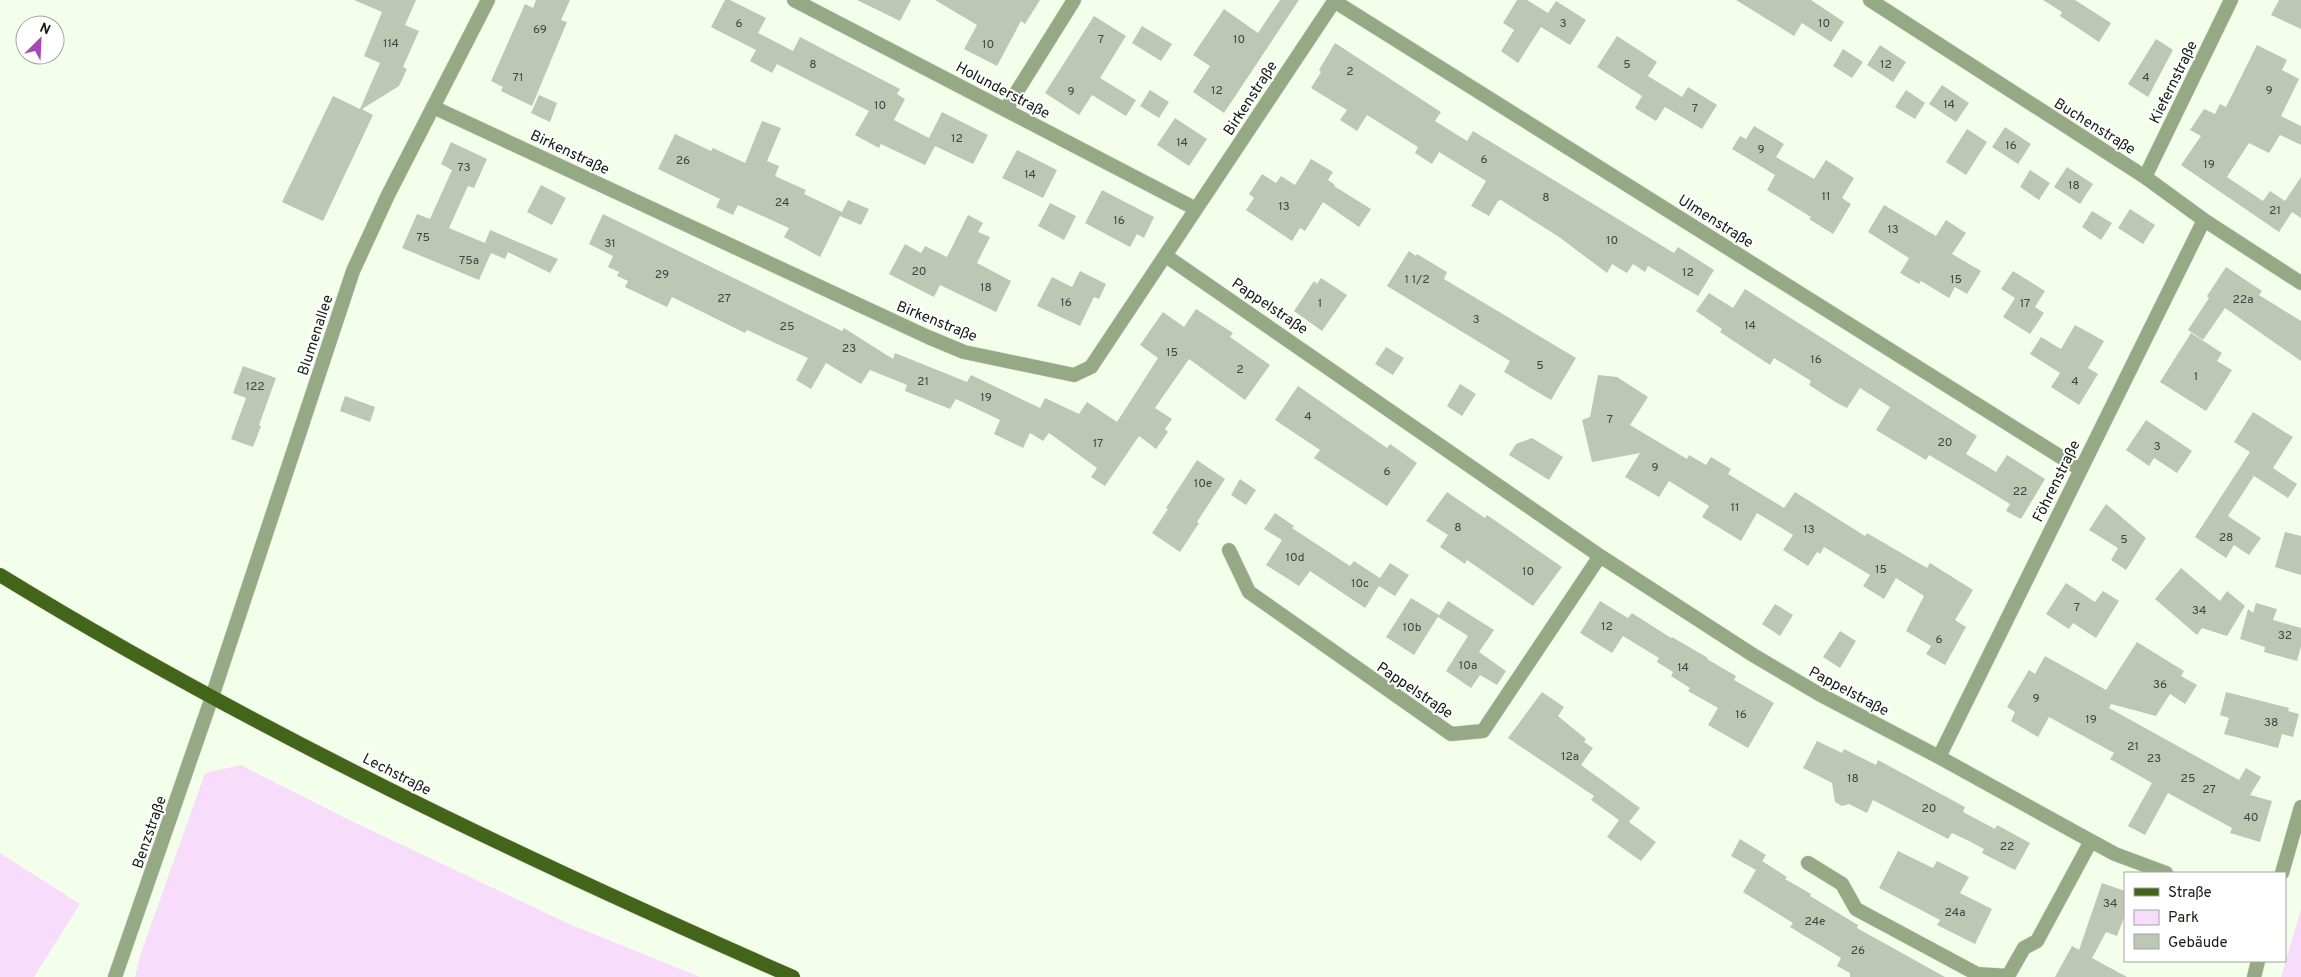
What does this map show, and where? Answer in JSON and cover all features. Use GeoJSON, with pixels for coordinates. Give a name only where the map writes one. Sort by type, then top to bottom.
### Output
{"type":"FeatureCollection","features":[{"type":"Feature","properties":{"kind":"main road","name":"Lechstraße"},"geometry":{"type":"LineString","coordinates":[[0,575],[77,622],[212,697],[433,811],[793,977]]}},
{"type":"Feature","properties":{"kind":"street","name":"Blumenallee"},"geometry":{"type":"LineString","coordinates":[[212,697],[353,271],[433,107],[488,0]]}},
{"type":"Feature","properties":{"kind":"street","name":"Holunderstraße"},"geometry":{"type":"LineString","coordinates":[[794,0],[810,4],[1196,209]]}},
{"type":"Feature","properties":{"kind":"street"},"geometry":{"type":"LineString","coordinates":[[1006,109],[1074,0]]}},
{"type":"Feature","properties":{"kind":"street","name":"Birkenstraße"},"geometry":{"type":"LineString","coordinates":[[433,107],[928,337],[964,352],[1074,375],[1091,367],[1334,0]]}},
{"type":"Feature","properties":{"kind":"street","name":"Ulmenstraße"},"geometry":{"type":"LineString","coordinates":[[1334,0],[2080,469]]}},
{"type":"Feature","properties":{"kind":"street","name":"Buchenstraße"},"geometry":{"type":"LineString","coordinates":[[1870,0],[2145,178],[2204,220],[2301,282]]}},
{"type":"Feature","properties":{"kind":"street","name":"Kiefernstraße"},"geometry":{"type":"LineString","coordinates":[[2145,178],[2231,0]]}},
{"type":"Feature","properties":{"kind":"street","name":"Föhrenstraße"},"geometry":{"type":"LineString","coordinates":[[1939,757],[2204,220]]}},
{"type":"Feature","properties":{"kind":"street","name":"Pappelstraße"},"geometry":{"type":"LineString","coordinates":[[1166,256],[1600,556],[1753,655],[1819,694],[1939,757],[2115,854],[2163,872]]}},
{"type":"Feature","properties":{"kind":"street","name":"Pappelstraße"},"geometry":{"type":"LineString","coordinates":[[1229,550],[1248,592],[1451,734],[1482,731],[1600,556]]}},
{"type":"Feature","properties":{"kind":"street","name":"Benzstraße"},"geometry":{"type":"LineString","coordinates":[[117,976],[212,697]]}},
{"type":"Feature","properties":{"kind":"street"},"geometry":{"type":"LineString","coordinates":[[2282,872],[2301,807]]}},
{"type":"Feature","properties":{"kind":"street"},"geometry":{"type":"LineString","coordinates":[[1808,863],[1842,884],[1856,909],[1977,974],[2008,976],[2024,948],[2037,941],[2091,841]]}},
{"type":"Feature","properties":{"kind":"street"},"geometry":{"type":"LineString","coordinates":[[2254,977],[2258,962]]}},
{"type":"Feature","properties":{"kind":"green space"},"geometry":{"type":"Polygon","coordinates":[[[241,765],[343,817],[567,923],[700,977],[135,977],[141,953],[205,773],[241,765]]]}},
{"type":"Feature","properties":{"kind":"green space"},"geometry":{"type":"Polygon","coordinates":[[[0,853],[80,904],[34,977],[0,977],[0,853]]]}},
{"type":"Feature","properties":{"kind":"green space"},"geometry":{"type":"Polygon","coordinates":[[[2301,909],[2301,977],[2281,977],[2301,909]]]}},
{"type":"Feature","properties":{"kind":"building"},"geometry":{"type":"Polygon","coordinates":[[[354,0],[416,0],[405,25],[419,31],[403,67],[407,69],[399,86],[362,109],[373,115],[323,221],[282,202],[333,96],[360,109],[380,63],[364,56],[382,12],[354,0]]]}},
{"type":"Feature","properties":{"kind":"building"},"geometry":{"type":"Polygon","coordinates":[[[536,0],[570,0],[561,20],[567,22],[532,106],[501,91],[503,87],[491,81],[525,4],[533,8],[536,0]]]}},
{"type":"Feature","properties":{"kind":"building"},"geometry":{"type":"Polygon","coordinates":[[[725,0],[730,0],[766,18],[758,33],[793,51],[800,37],[900,89],[897,94],[905,99],[894,120],[929,138],[942,112],[988,135],[973,164],[935,146],[925,165],[881,144],[879,148],[855,135],[869,111],[777,64],[772,73],[750,61],[756,50],[711,27],[725,0]]]}},
{"type":"Feature","properties":{"kind":"building"},"geometry":{"type":"Polygon","coordinates":[[[857,0],[911,0],[900,21],[857,0]]]}},
{"type":"Feature","properties":{"kind":"building"},"geometry":{"type":"Polygon","coordinates":[[[935,0],[1040,0],[1025,24],[1021,21],[997,66],[964,49],[977,25],[935,0]]]}},
{"type":"Feature","properties":{"kind":"building"},"geometry":{"type":"Polygon","coordinates":[[[1280,0],[1299,0],[1224,113],[1193,92],[1210,66],[1193,55],[1224,9],[1258,33],[1280,0]]]}},
{"type":"Feature","properties":{"kind":"building"},"geometry":{"type":"Polygon","coordinates":[[[1517,0],[1527,0],[1548,13],[1556,1],[1586,20],[1570,45],[1541,27],[1518,63],[1501,51],[1514,30],[1503,23],[1517,0]]]}},
{"type":"Feature","properties":{"kind":"building"},"geometry":{"type":"Polygon","coordinates":[[[1736,0],[1811,0],[1844,22],[1831,42],[1802,23],[1794,36],[1736,0]]]}},
{"type":"Feature","properties":{"kind":"building"},"geometry":{"type":"Polygon","coordinates":[[[2043,0],[2075,0],[2111,23],[2099,42],[2060,16],[2062,12],[2043,0]]]}},
{"type":"Feature","properties":{"kind":"building"},"geometry":{"type":"Polygon","coordinates":[[[2279,0],[2301,0],[2301,29],[2271,15],[2279,0]]]}},
{"type":"Feature","properties":{"kind":"building"},"geometry":{"type":"Polygon","coordinates":[[[1094,16],[1126,36],[1100,78],[1136,100],[1126,116],[1092,95],[1079,115],[1045,93],[1094,16]]]}},
{"type":"Feature","properties":{"kind":"building"},"geometry":{"type":"Polygon","coordinates":[[[1142,26],[1172,44],[1161,61],[1132,43],[1142,26]]]}},
{"type":"Feature","properties":{"kind":"building"},"geometry":{"type":"Polygon","coordinates":[[[1617,36],[1657,62],[1648,76],[1682,97],[1688,87],[1717,105],[1702,129],[1665,107],[1656,121],[1635,108],[1642,96],[1597,67],[1617,36]]]}},
{"type":"Feature","properties":{"kind":"building"},"geometry":{"type":"Polygon","coordinates":[[[2156,39],[2173,50],[2148,97],[2128,84],[2156,39]]]}},
{"type":"Feature","properties":{"kind":"building"},"geometry":{"type":"Polygon","coordinates":[[[1335,43],[1441,112],[1435,121],[1467,141],[1473,131],[1674,253],[1678,247],[1714,270],[1698,296],[1648,266],[1645,272],[1633,264],[1627,273],[1612,264],[1607,273],[1559,237],[1501,200],[1498,201],[1489,216],[1471,206],[1486,181],[1439,152],[1432,164],[1415,153],[1418,147],[1367,115],[1357,131],[1340,120],[1347,110],[1311,88],[1335,43]]]}},
{"type":"Feature","properties":{"kind":"building"},"geometry":{"type":"Polygon","coordinates":[[[1880,45],[1906,62],[1893,82],[1867,65],[1880,45]]]}},
{"type":"Feature","properties":{"kind":"building"},"geometry":{"type":"Polygon","coordinates":[[[2257,45],[2287,60],[2282,70],[2299,79],[2281,116],[2301,126],[2301,145],[2280,135],[2269,153],[2249,143],[2227,177],[2263,201],[2270,191],[2285,201],[2301,177],[2301,218],[2292,212],[2279,232],[2181,165],[2201,136],[2190,130],[2204,109],[2215,114],[2220,104],[2226,107],[2257,45]]]}},
{"type":"Feature","properties":{"kind":"building"},"geometry":{"type":"Polygon","coordinates":[[[1843,49],[1863,62],[1852,78],[1833,66],[1843,49]]]}},
{"type":"Feature","properties":{"kind":"building"},"geometry":{"type":"Polygon","coordinates":[[[1942,85],[1969,103],[1956,122],[1929,104],[1942,85]]]}},
{"type":"Feature","properties":{"kind":"building"},"geometry":{"type":"Polygon","coordinates":[[[1150,90],[1169,102],[1159,118],[1140,106],[1150,90]]]}},
{"type":"Feature","properties":{"kind":"building"},"geometry":{"type":"Polygon","coordinates":[[[1906,90],[1925,103],[1915,119],[1895,107],[1906,90]]]}},
{"type":"Feature","properties":{"kind":"building"},"geometry":{"type":"Polygon","coordinates":[[[539,95],[557,103],[550,122],[531,113],[539,95]]]}},
{"type":"Feature","properties":{"kind":"building"},"geometry":{"type":"Polygon","coordinates":[[[1175,118],[1207,139],[1189,166],[1157,145],[1175,118]]]}},
{"type":"Feature","properties":{"kind":"building"},"geometry":{"type":"Polygon","coordinates":[[[762,121],[781,128],[767,161],[779,166],[775,176],[806,190],[804,194],[842,212],[848,200],[869,209],[861,225],[840,216],[820,257],[784,237],[789,228],[738,205],[733,215],[716,207],[720,199],[658,169],[675,134],[711,151],[713,148],[745,163],[762,121]]]}},
{"type":"Feature","properties":{"kind":"building"},"geometry":{"type":"Polygon","coordinates":[[[1754,126],[1784,144],[1776,157],[1814,179],[1826,160],[1854,178],[1842,198],[1851,204],[1833,234],[1809,219],[1811,217],[1767,190],[1775,175],[1732,149],[1740,136],[1746,139],[1754,126]]]}},
{"type":"Feature","properties":{"kind":"building"},"geometry":{"type":"Polygon","coordinates":[[[2005,127],[2031,144],[2018,164],[1992,147],[2005,127]]]}},
{"type":"Feature","properties":{"kind":"building"},"geometry":{"type":"Polygon","coordinates":[[[1967,129],[1987,142],[1966,175],[1946,162],[1967,129]]]}},
{"type":"Feature","properties":{"kind":"building"},"geometry":{"type":"Polygon","coordinates":[[[451,142],[487,159],[474,188],[468,186],[449,228],[485,243],[490,230],[558,259],[550,273],[508,252],[505,259],[491,253],[479,280],[402,248],[417,214],[430,219],[452,170],[441,164],[451,142]]]}},
{"type":"Feature","properties":{"kind":"building"},"geometry":{"type":"Polygon","coordinates":[[[1017,150],[1057,170],[1043,198],[1002,178],[1017,150]]]}},
{"type":"Feature","properties":{"kind":"building"},"geometry":{"type":"Polygon","coordinates":[[[1311,159],[1333,172],[1328,180],[1334,186],[1371,209],[1359,227],[1323,202],[1305,231],[1300,228],[1292,241],[1246,210],[1254,198],[1249,194],[1262,174],[1276,183],[1281,176],[1295,185],[1311,159]]]}},
{"type":"Feature","properties":{"kind":"building"},"geometry":{"type":"Polygon","coordinates":[[[2067,167],[2093,184],[2080,204],[2054,187],[2067,167]]]}},
{"type":"Feature","properties":{"kind":"building"},"geometry":{"type":"Polygon","coordinates":[[[2030,170],[2050,183],[2039,200],[2020,187],[2030,170]]]}},
{"type":"Feature","properties":{"kind":"building"},"geometry":{"type":"Polygon","coordinates":[[[541,185],[566,198],[552,225],[527,212],[541,185]]]}},
{"type":"Feature","properties":{"kind":"building"},"geometry":{"type":"Polygon","coordinates":[[[1102,190],[1154,217],[1144,238],[1137,234],[1130,247],[1085,223],[1102,190]]]}},
{"type":"Feature","properties":{"kind":"building"},"geometry":{"type":"Polygon","coordinates":[[[1050,203],[1076,216],[1064,240],[1038,226],[1050,203]]]}},
{"type":"Feature","properties":{"kind":"building"},"geometry":{"type":"Polygon","coordinates":[[[1884,205],[1936,236],[1946,220],[1966,233],[1952,254],[1981,271],[1967,294],[1955,287],[1949,298],[1921,281],[1919,284],[1900,273],[1909,258],[1868,232],[1884,205]]]}},
{"type":"Feature","properties":{"kind":"building"},"geometry":{"type":"Polygon","coordinates":[[[2130,209],[2155,225],[2143,244],[2118,228],[2130,209]]]}},
{"type":"Feature","properties":{"kind":"building"},"geometry":{"type":"Polygon","coordinates":[[[2092,211],[2112,223],[2101,240],[2082,227],[2092,211]]]}},
{"type":"Feature","properties":{"kind":"building"},"geometry":{"type":"Polygon","coordinates":[[[603,214],[842,331],[844,328],[893,359],[895,353],[967,382],[971,375],[1040,408],[1045,398],[1079,414],[1087,402],[1117,422],[1158,358],[1140,345],[1163,312],[1184,327],[1196,309],[1233,333],[1230,337],[1270,365],[1245,400],[1189,359],[1155,408],[1172,419],[1165,429],[1168,432],[1156,449],[1139,436],[1105,486],[1091,477],[1097,468],[1049,433],[1043,441],[1030,433],[1023,448],[994,434],[1000,420],[956,399],[950,409],[905,391],[907,385],[870,370],[861,384],[826,363],[811,389],[796,380],[808,358],[747,330],[745,333],[672,297],[667,307],[625,287],[628,281],[617,276],[619,272],[608,267],[613,256],[589,244],[603,214]]]}},
{"type":"Feature","properties":{"kind":"building"},"geometry":{"type":"Polygon","coordinates":[[[968,215],[983,223],[978,232],[990,237],[977,263],[1011,281],[996,312],[940,285],[934,297],[889,274],[905,244],[921,253],[925,246],[947,257],[968,215]]]}},
{"type":"Feature","properties":{"kind":"building"},"geometry":{"type":"Polygon","coordinates":[[[1409,251],[1447,272],[1444,279],[1576,358],[1551,400],[1504,372],[1510,361],[1387,286],[1409,251]]]}},
{"type":"Feature","properties":{"kind":"building"},"geometry":{"type":"Polygon","coordinates":[[[2226,267],[2262,291],[2259,295],[2301,321],[2301,361],[2225,308],[2203,340],[2188,330],[2226,267]]]}},
{"type":"Feature","properties":{"kind":"building"},"geometry":{"type":"Polygon","coordinates":[[[1080,271],[1106,284],[1099,299],[1094,297],[1080,326],[1037,306],[1052,277],[1072,287],[1080,271]]]}},
{"type":"Feature","properties":{"kind":"building"},"geometry":{"type":"Polygon","coordinates":[[[2013,271],[2045,291],[2035,307],[2044,313],[2030,334],[2003,317],[2015,298],[2001,289],[2013,271]]]}},
{"type":"Feature","properties":{"kind":"building"},"geometry":{"type":"Polygon","coordinates":[[[1321,278],[1347,295],[1322,331],[1294,311],[1314,281],[1317,284],[1321,278]]]}},
{"type":"Feature","properties":{"kind":"building"},"geometry":{"type":"Polygon","coordinates":[[[1745,289],[1977,436],[1966,454],[1996,472],[2007,455],[2045,479],[2021,519],[2006,511],[2010,504],[1971,480],[1929,455],[1926,460],[1876,430],[1890,407],[1860,388],[1847,408],[1809,385],[1811,381],[1774,358],[1770,365],[1720,332],[1722,329],[1696,311],[1709,293],[1733,308],[1745,289]]]}},
{"type":"Feature","properties":{"kind":"building"},"geometry":{"type":"Polygon","coordinates":[[[2075,325],[2104,341],[2088,368],[2098,374],[2079,405],[2051,387],[2060,373],[2030,354],[2041,337],[2061,349],[2075,325]]]}},
{"type":"Feature","properties":{"kind":"building"},"geometry":{"type":"Polygon","coordinates":[[[2191,333],[2222,353],[2217,361],[2232,370],[2206,411],[2160,382],[2191,333]]]}},
{"type":"Feature","properties":{"kind":"building"},"geometry":{"type":"Polygon","coordinates":[[[1386,347],[1404,358],[1393,375],[1375,364],[1386,347]]]}},
{"type":"Feature","properties":{"kind":"building"},"geometry":{"type":"Polygon","coordinates":[[[243,366],[276,378],[253,447],[231,439],[246,398],[233,393],[243,366]]]}},
{"type":"Feature","properties":{"kind":"building"},"geometry":{"type":"Polygon","coordinates":[[[1598,375],[1617,377],[1648,397],[1630,425],[1687,459],[1689,455],[1706,465],[1711,457],[1731,469],[1728,474],[1784,508],[1795,492],[1865,536],[1867,533],[1927,568],[1930,563],[1973,590],[1955,620],[1966,627],[1945,665],[1926,654],[1931,646],[1906,631],[1924,596],[1896,578],[1884,599],[1863,586],[1870,575],[1824,547],[1820,554],[1817,552],[1808,566],[1783,550],[1793,535],[1757,513],[1741,541],[1702,517],[1709,506],[1669,481],[1659,497],[1625,477],[1640,453],[1592,462],[1582,420],[1590,417],[1598,375]]]}},
{"type":"Feature","properties":{"kind":"building"},"geometry":{"type":"Polygon","coordinates":[[[1460,384],[1476,394],[1462,416],[1447,406],[1460,384]]]}},
{"type":"Feature","properties":{"kind":"building"},"geometry":{"type":"Polygon","coordinates":[[[1298,386],[1387,448],[1390,444],[1417,463],[1387,506],[1314,458],[1320,450],[1275,420],[1298,386]]]}},
{"type":"Feature","properties":{"kind":"building"},"geometry":{"type":"Polygon","coordinates":[[[345,396],[375,407],[370,422],[340,411],[345,396]]]}},
{"type":"Feature","properties":{"kind":"building"},"geometry":{"type":"Polygon","coordinates":[[[2253,412],[2293,437],[2273,468],[2297,484],[2288,498],[2254,476],[2228,516],[2261,538],[2249,555],[2234,545],[2226,558],[2195,537],[2250,452],[2234,442],[2253,412]]]}},
{"type":"Feature","properties":{"kind":"building"},"geometry":{"type":"Polygon","coordinates":[[[2146,420],[2192,451],[2177,473],[2154,458],[2149,466],[2126,450],[2146,420]]]}},
{"type":"Feature","properties":{"kind":"building"},"geometry":{"type":"Polygon","coordinates":[[[1532,438],[1563,457],[1549,480],[1509,455],[1516,444],[1532,438]]]}},
{"type":"Feature","properties":{"kind":"building"},"geometry":{"type":"Polygon","coordinates":[[[1197,460],[1225,479],[1180,552],[1152,533],[1197,460]]]}},
{"type":"Feature","properties":{"kind":"building"},"geometry":{"type":"Polygon","coordinates":[[[1240,479],[1256,490],[1246,505],[1231,495],[1240,479]]]}},
{"type":"Feature","properties":{"kind":"building"},"geometry":{"type":"Polygon","coordinates":[[[1447,492],[1485,518],[1487,515],[1562,567],[1533,606],[1467,560],[1465,564],[1440,547],[1448,535],[1426,521],[1447,492]]]}},
{"type":"Feature","properties":{"kind":"building"},"geometry":{"type":"Polygon","coordinates":[[[2106,504],[2146,538],[2126,570],[2111,560],[2118,548],[2089,530],[2106,504]]]}},
{"type":"Feature","properties":{"kind":"building"},"geometry":{"type":"Polygon","coordinates":[[[1275,513],[1294,526],[1292,528],[1350,566],[1354,561],[1380,578],[1390,563],[1409,575],[1395,596],[1379,586],[1365,608],[1310,571],[1299,586],[1266,565],[1282,540],[1264,529],[1275,513]]]}},
{"type":"Feature","properties":{"kind":"building"},"geometry":{"type":"Polygon","coordinates":[[[2285,532],[2301,536],[2301,575],[2275,567],[2285,532]]]}},
{"type":"Feature","properties":{"kind":"building"},"geometry":{"type":"Polygon","coordinates":[[[2181,568],[2220,601],[2227,591],[2245,606],[2227,636],[2202,628],[2197,635],[2155,599],[2181,568]]]}},
{"type":"Feature","properties":{"kind":"building"},"geometry":{"type":"Polygon","coordinates":[[[2066,583],[2095,602],[2103,591],[2119,601],[2096,638],[2073,623],[2069,629],[2046,614],[2066,583]]]}},
{"type":"Feature","properties":{"kind":"building"},"geometry":{"type":"Polygon","coordinates":[[[1411,598],[1439,615],[1414,655],[1386,637],[1411,598]]]}},
{"type":"Feature","properties":{"kind":"building"},"geometry":{"type":"Polygon","coordinates":[[[1448,601],[1494,630],[1479,652],[1506,671],[1497,685],[1480,675],[1471,688],[1446,671],[1468,636],[1438,617],[1448,601]]]}},
{"type":"Feature","properties":{"kind":"building"},"geometry":{"type":"Polygon","coordinates":[[[1600,601],[1628,618],[1632,613],[1671,638],[1708,658],[1736,676],[1734,680],[1774,703],[1748,748],[1708,725],[1718,708],[1688,691],[1690,688],[1671,676],[1673,672],[1657,662],[1659,658],[1623,636],[1612,653],[1580,633],[1600,601]]]}},
{"type":"Feature","properties":{"kind":"building"},"geometry":{"type":"Polygon","coordinates":[[[2256,603],[2277,609],[2273,620],[2301,628],[2301,646],[2297,661],[2264,652],[2265,647],[2240,639],[2248,609],[2253,613],[2256,603]]]}},
{"type":"Feature","properties":{"kind":"building"},"geometry":{"type":"Polygon","coordinates":[[[1775,604],[1793,615],[1780,636],[1762,624],[1775,604]]]}},
{"type":"Feature","properties":{"kind":"building"},"geometry":{"type":"Polygon","coordinates":[[[1840,631],[1856,641],[1840,668],[1823,657],[1840,631]]]}},
{"type":"Feature","properties":{"kind":"building"},"geometry":{"type":"Polygon","coordinates":[[[2137,642],[2184,671],[2181,676],[2197,685],[2185,704],[2170,694],[2156,716],[2111,704],[2109,708],[2239,780],[2246,768],[2261,777],[2250,795],[2272,801],[2260,842],[2230,833],[2232,828],[2168,793],[2145,835],[2128,826],[2152,783],[2110,759],[2114,753],[2049,717],[2038,737],[2011,721],[2015,712],[2007,707],[2029,670],[2035,674],[2045,656],[2106,690],[2137,642]]]}},
{"type":"Feature","properties":{"kind":"building"},"geometry":{"type":"Polygon","coordinates":[[[1542,692],[1564,707],[1558,716],[1586,739],[1584,742],[1593,748],[1581,765],[1640,808],[1629,822],[1656,842],[1641,861],[1607,837],[1619,820],[1591,800],[1594,796],[1508,738],[1542,692]]]}},
{"type":"Feature","properties":{"kind":"building"},"geometry":{"type":"Polygon","coordinates":[[[2226,692],[2289,708],[2288,711],[2299,714],[2293,737],[2282,734],[2278,748],[2224,734],[2229,718],[2220,715],[2226,692]]]}},
{"type":"Feature","properties":{"kind":"building"},"geometry":{"type":"Polygon","coordinates":[[[1817,741],[1842,753],[1844,749],[1876,765],[1878,760],[1965,807],[1963,812],[1995,829],[1997,825],[2030,843],[2015,870],[1982,853],[1984,849],[1969,841],[1952,833],[1948,839],[1873,800],[1867,813],[1849,804],[1842,806],[1835,802],[1832,783],[1803,768],[1817,741]]]}},
{"type":"Feature","properties":{"kind":"building"},"geometry":{"type":"Polygon","coordinates":[[[1740,839],[1766,855],[1762,861],[1787,877],[1785,879],[1858,925],[1857,928],[1945,977],[1850,977],[1850,973],[1837,966],[1841,958],[1790,927],[1793,923],[1743,892],[1756,870],[1731,856],[1740,839]]]}},
{"type":"Feature","properties":{"kind":"building"},"geometry":{"type":"Polygon","coordinates":[[[1898,851],[1933,868],[1937,861],[1969,877],[1960,893],[1992,909],[1975,944],[1937,925],[1940,920],[1879,888],[1898,851]]]}},
{"type":"Feature","properties":{"kind":"building"},"geometry":{"type":"Polygon","coordinates":[[[2102,883],[2124,891],[2124,918],[2117,936],[2106,932],[2092,958],[2127,977],[2055,977],[2072,946],[2079,950],[2102,883]]]}}]}
